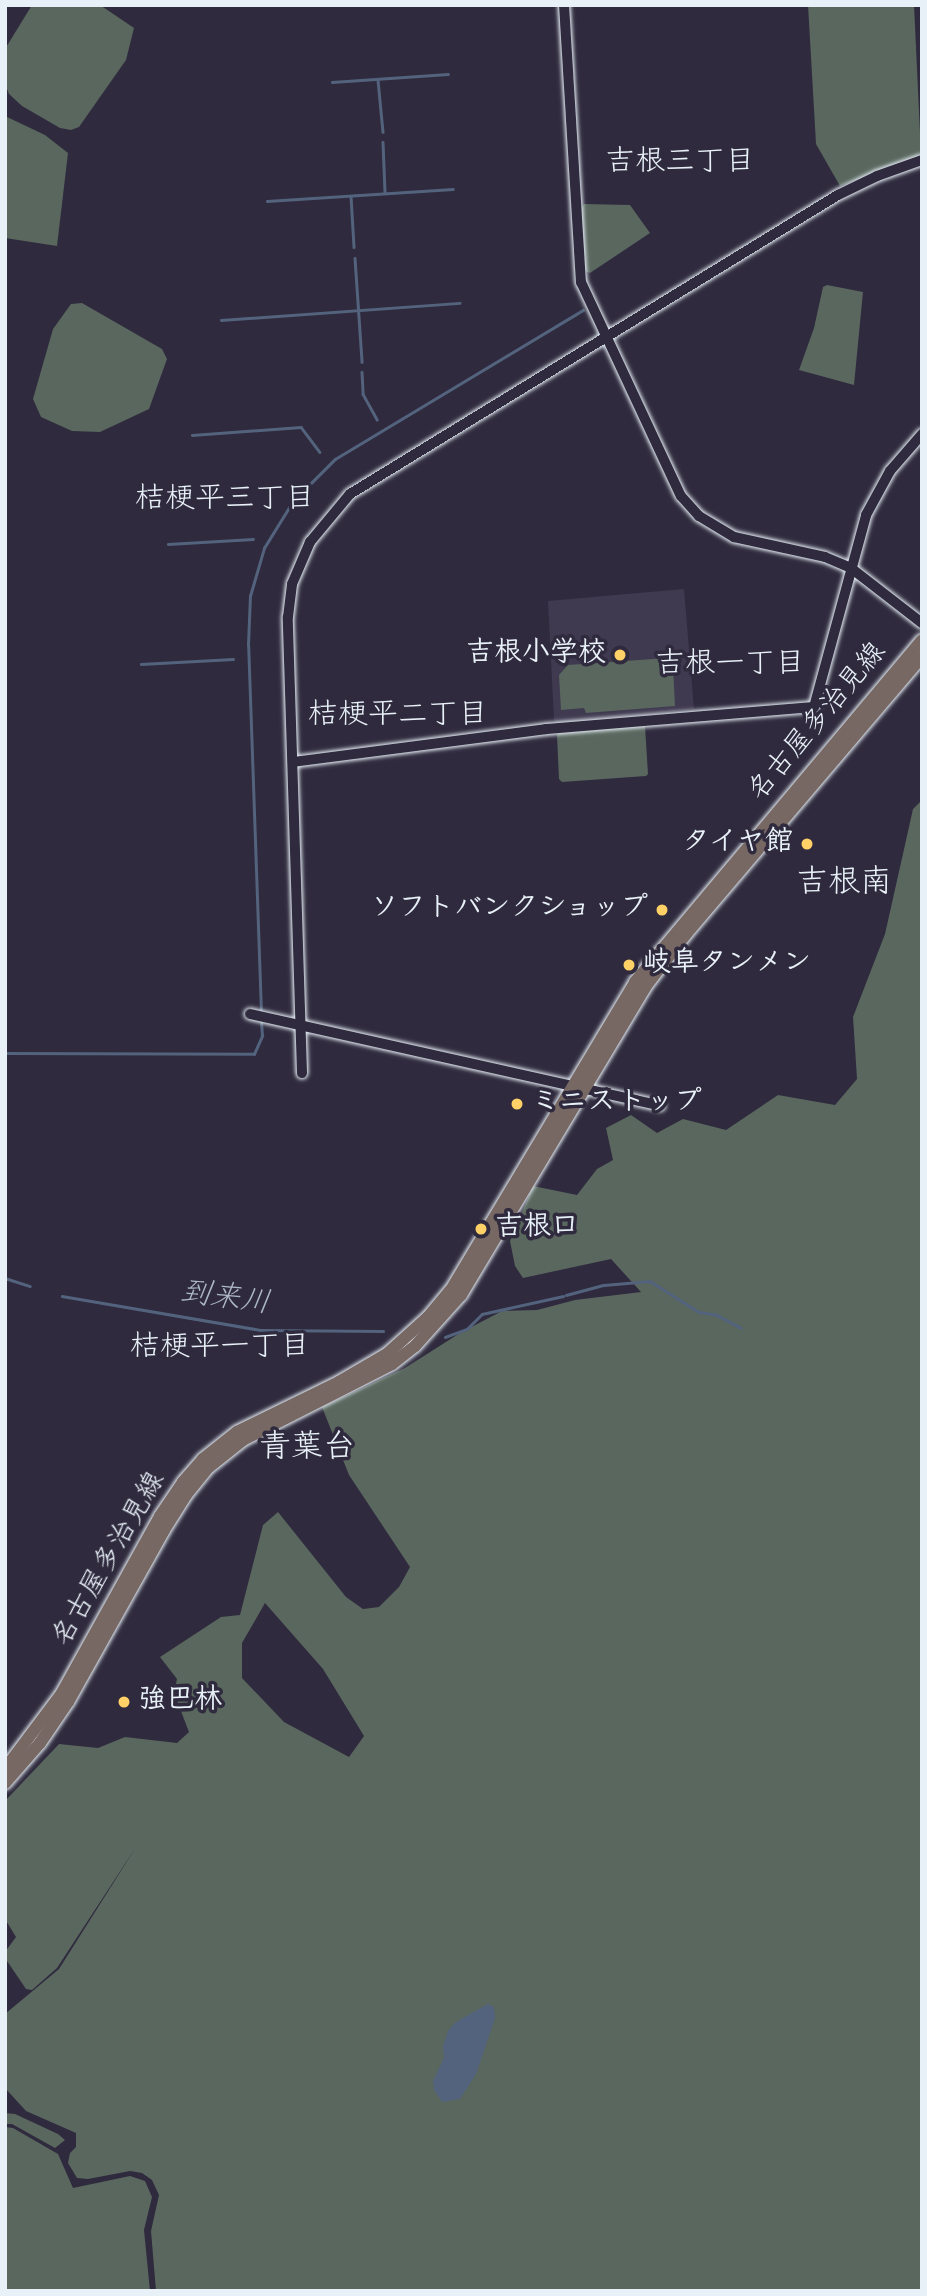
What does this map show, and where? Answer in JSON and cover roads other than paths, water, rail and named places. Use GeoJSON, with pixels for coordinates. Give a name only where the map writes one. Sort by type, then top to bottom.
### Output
{"type":"FeatureCollection","features":[{"type":"Feature","properties":{"kind":"main road","name":"名古屋多治見線"},"geometry":{"type":"LineString","coordinates":[[5,1783],[40,1743],[68,1702],[164,1530],[209,1467],[243,1440],[392,1364],[432,1329],[466,1286],[624,998],[655,955],[922,640]]}},
{"type":"Feature","properties":{"kind":"main road","name":"名古屋多治見線"},"geometry":{"type":"LineString","coordinates":[[5,1769],[62,1693],[160,1516],[183,1482],[204,1459],[237,1432],[367,1367],[398,1345],[428,1317],[459,1278],[577,1088],[665,960],[922,657]]}},
{"type":"Feature","properties":{"kind":"street"},"geometry":{"type":"LineString","coordinates":[[564,5],[581,282],[681,496],[699,516],[734,537],[825,557],[851,568],[922,623]]}},
{"type":"Feature","properties":{"kind":"street"},"geometry":{"type":"LineString","coordinates":[[302,1073],[289,605],[299,562],[322,524],[350,494],[838,195],[877,176],[922,160]]}},
{"type":"Feature","properties":{"kind":"street"},"geometry":{"type":"LineString","coordinates":[[293,762],[546,729],[814,707],[866,514],[878,490],[922,434]]}},
{"type":"Feature","properties":{"kind":"street"},"geometry":{"type":"LineString","coordinates":[[257,1015],[660,1106]]}},
{"type":"Feature","properties":{"kind":"water"},"geometry":{"type":"Polygon","coordinates":[[[488,2004],[494,2007],[495,2018],[476,2074],[460,2099],[442,2102],[434,2090],[433,2081],[444,2058],[443,2046],[448,2031],[456,2022],[488,2004]]]}},
{"type":"Feature","properties":{"kind":"waterway"},"geometry":{"type":"LineString","coordinates":[[332,82],[448,74]]}},
{"type":"Feature","properties":{"kind":"waterway"},"geometry":{"type":"LineString","coordinates":[[378,80],[383,132]]}},
{"type":"Feature","properties":{"kind":"waterway"},"geometry":{"type":"LineString","coordinates":[[383,142],[385,192]]}},
{"type":"Feature","properties":{"kind":"waterway"},"geometry":{"type":"LineString","coordinates":[[267,201],[453,189]]}},
{"type":"Feature","properties":{"kind":"waterway"},"geometry":{"type":"LineString","coordinates":[[351,196],[354,247]]}},
{"type":"Feature","properties":{"kind":"waterway"},"geometry":{"type":"LineString","coordinates":[[355,258],[362,362]]}},
{"type":"Feature","properties":{"kind":"waterway"},"geometry":{"type":"LineString","coordinates":[[221,320],[459,303]]}},
{"type":"Feature","properties":{"kind":"waterway"},"geometry":{"type":"LineString","coordinates":[[261,1013],[248,645],[250,596],[264,548],[293,501],[335,459],[583,310]]}},
{"type":"Feature","properties":{"kind":"waterway"},"geometry":{"type":"LineString","coordinates":[[362,372],[363,394],[377,419]]}},
{"type":"Feature","properties":{"kind":"waterway"},"geometry":{"type":"LineString","coordinates":[[192,435],[301,427],[320,452]]}},
{"type":"Feature","properties":{"kind":"waterway"},"geometry":{"type":"LineString","coordinates":[[168,544],[253,539]]}},
{"type":"Feature","properties":{"kind":"waterway"},"geometry":{"type":"LineString","coordinates":[[141,664],[233,659]]}},
{"type":"Feature","properties":{"kind":"waterway"},"geometry":{"type":"LineString","coordinates":[[5,1053],[254,1054],[262,1036],[261,1020]]}},
{"type":"Feature","properties":{"kind":"waterway","name":"到来川"},"geometry":{"type":"LineString","coordinates":[[5,1278],[30,1286]]}},
{"type":"Feature","properties":{"kind":"waterway"},"geometry":{"type":"LineString","coordinates":[[566,1295],[604,1285],[650,1281],[699,1312],[717,1315],[741,1328]]}},
{"type":"Feature","properties":{"kind":"waterway","name":"到来川"},"geometry":{"type":"LineString","coordinates":[[62,1296],[260,1330],[383,1331]]}},
{"type":"Feature","properties":{"kind":"waterway"},"geometry":{"type":"LineString","coordinates":[[445,1337],[467,1329],[482,1314],[563,1296]]}},
{"type":"Feature","properties":{"kind":"place","name":"吉根小学校"},"geometry":{"type":"Point","coordinates":[620,655]}},
{"type":"Feature","properties":{"kind":"place","name":"タイヤ館"},"geometry":{"type":"Point","coordinates":[807,844]}},
{"type":"Feature","properties":{"kind":"place","name":"ソフトバンクショップ"},"geometry":{"type":"Point","coordinates":[662,910]}},
{"type":"Feature","properties":{"kind":"place","name":"岐阜タンメン"},"geometry":{"type":"Point","coordinates":[629,965]}},
{"type":"Feature","properties":{"kind":"place","name":"ミニストップ"},"geometry":{"type":"Point","coordinates":[517,1104]}},
{"type":"Feature","properties":{"kind":"place","name":"吉根口"},"geometry":{"type":"Point","coordinates":[481,1229]}},
{"type":"Feature","properties":{"kind":"place","name":"強巴林"},"geometry":{"type":"Point","coordinates":[124,1702]}},
{"type":"Feature","properties":{"kind":"district","name":"吉根三丁目"},"geometry":{"type":"Point","coordinates":[680,165]}},
{"type":"Feature","properties":{"kind":"district","name":"桔梗平三丁目"},"geometry":{"type":"Point","coordinates":[225,502]}},
{"type":"Feature","properties":{"kind":"district","name":"吉根一丁目"},"geometry":{"type":"Point","coordinates":[730,667]}},
{"type":"Feature","properties":{"kind":"district","name":"桔梗平二丁目"},"geometry":{"type":"Point","coordinates":[398,718]}},
{"type":"Feature","properties":{"kind":"district","name":"吉根南"},"geometry":{"type":"Point","coordinates":[844,885]}},
{"type":"Feature","properties":{"kind":"district","name":"桔梗平一丁目"},"geometry":{"type":"Point","coordinates":[220,1350]}},
{"type":"Feature","properties":{"kind":"district","name":"青葉台"},"geometry":{"type":"Point","coordinates":[307,1450]}}]}
